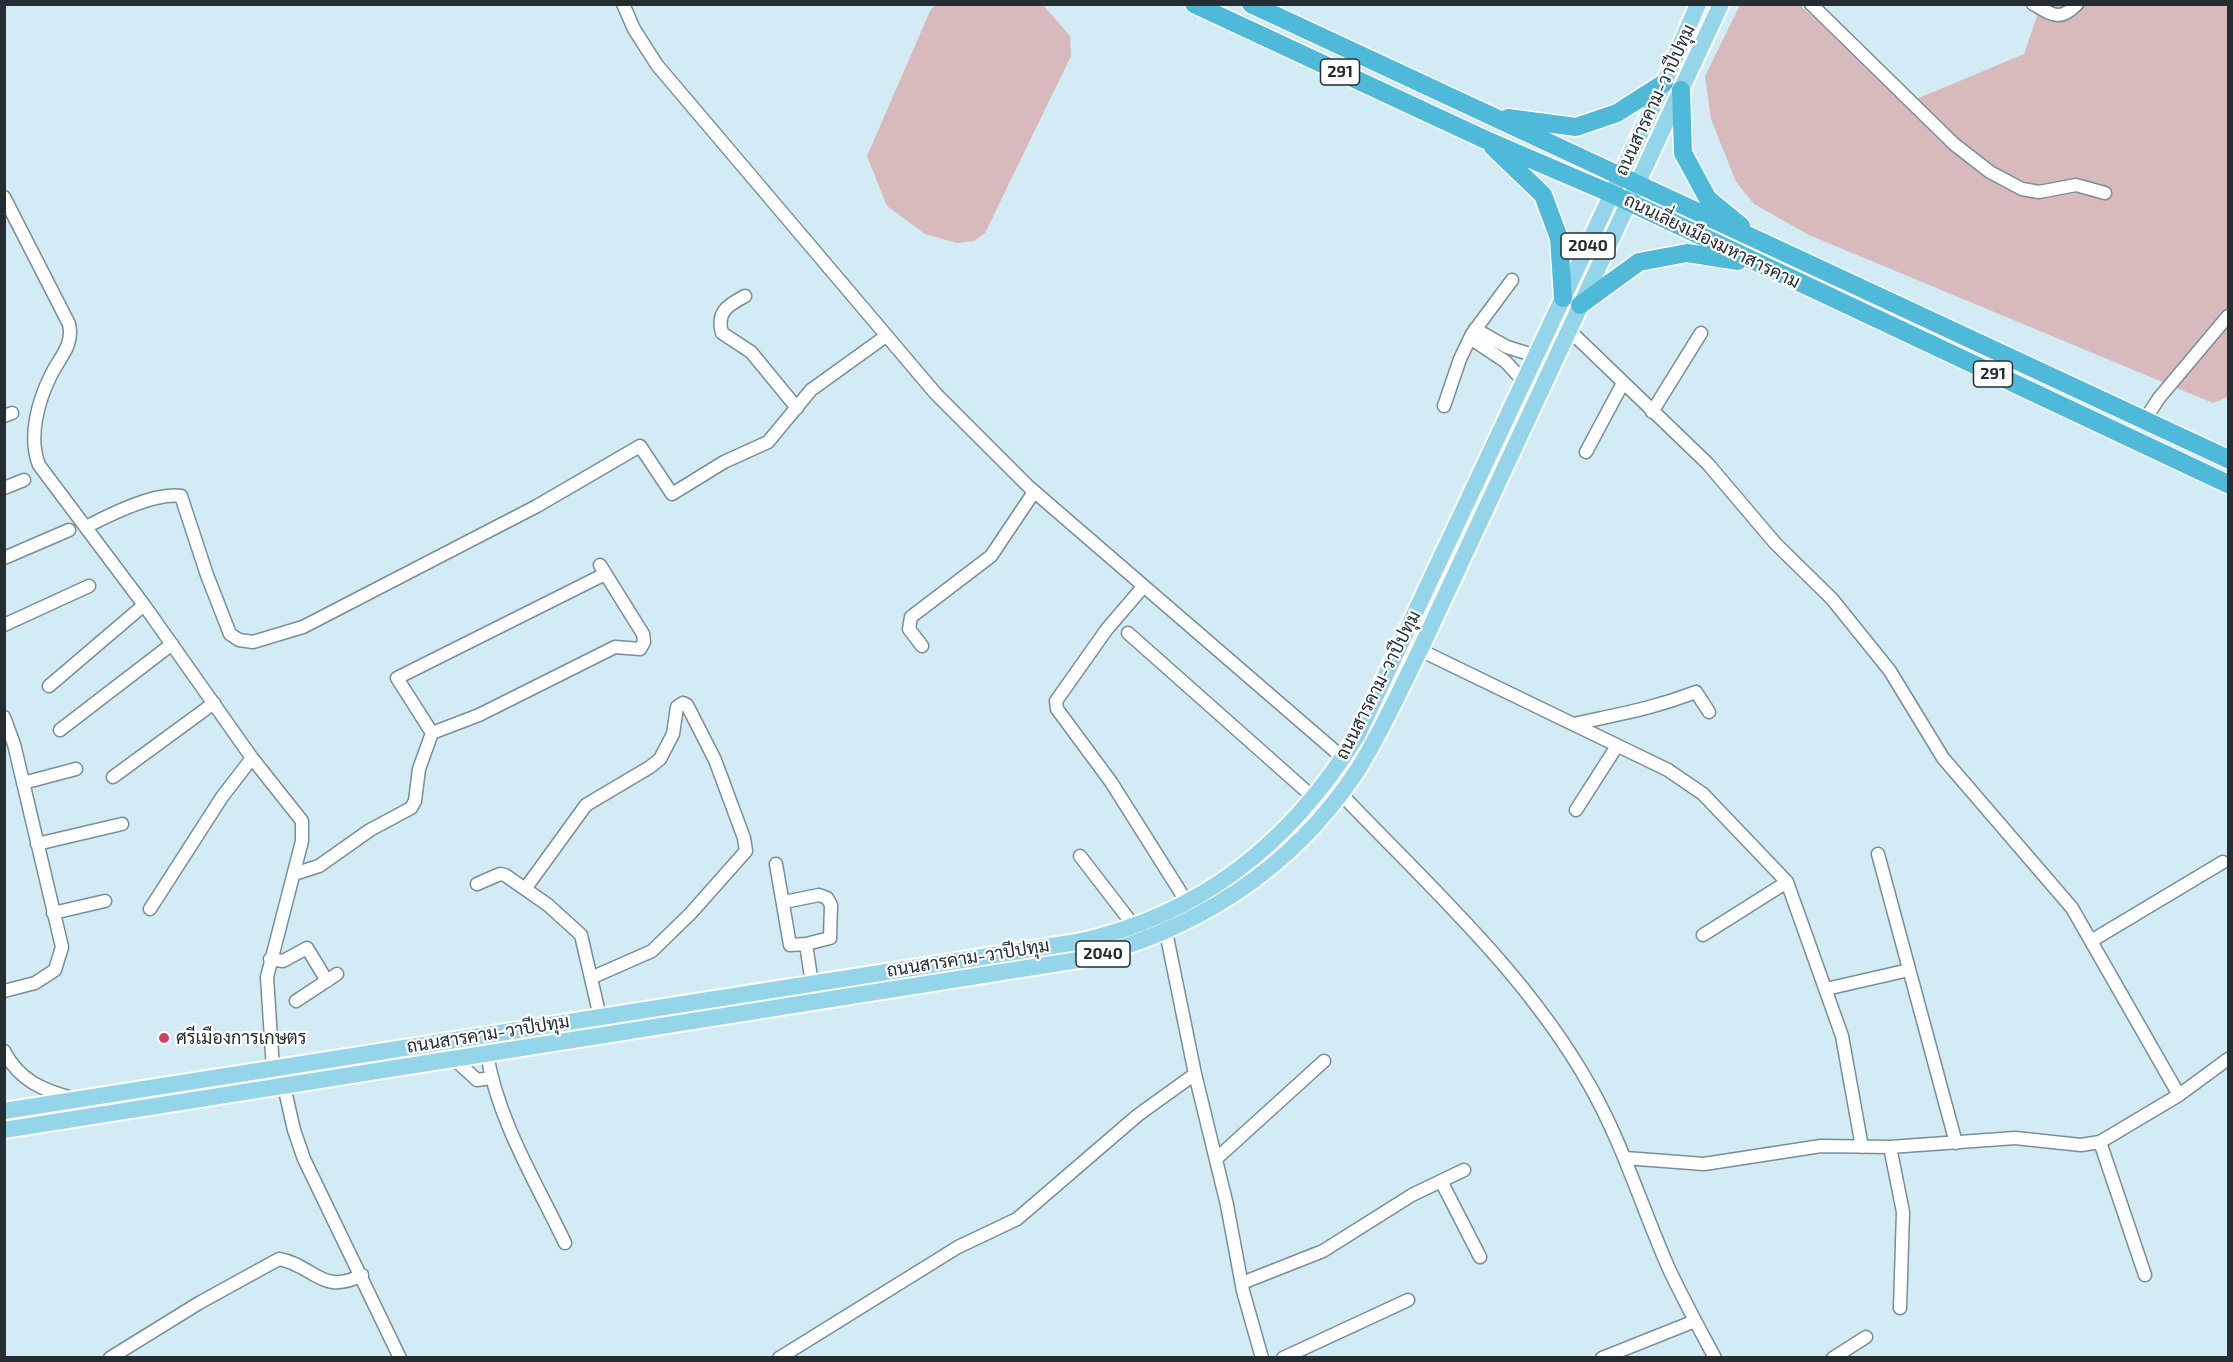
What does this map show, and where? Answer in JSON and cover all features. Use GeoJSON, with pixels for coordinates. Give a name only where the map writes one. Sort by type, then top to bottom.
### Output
{"type":"FeatureCollection","features":[{"type":"Feature","properties":{"kind":"highway","name":"ถนนเลี่ยงเมืองมหาสารคาม"},"geometry":{"type":"LineString","coordinates":[[1194,4],[1486,140],[1629,201],[1758,264],[2229,484]]}},
{"type":"Feature","properties":{"kind":"highway","name":"ถนนเลี่ยงเมืองมหาสารคาม"},"geometry":{"type":"LineString","coordinates":[[1251,4],[2229,459]]}},
{"type":"Feature","properties":{"kind":"highway"},"geometry":{"type":"LineString","coordinates":[[1491,116],[1576,127],[1617,113],[1664,83]]}},
{"type":"Feature","properties":{"kind":"highway"},"geometry":{"type":"LineString","coordinates":[[1681,90],[1683,153],[1708,199],[1763,244]]}},
{"type":"Feature","properties":{"kind":"highway"},"geometry":{"type":"LineString","coordinates":[[1486,140],[1544,195],[1559,238],[1572,301],[1639,262],[1687,253],[1758,264]]}},
{"type":"Feature","properties":{"kind":"main road","name":"ถนนสารคาม-วาปีปทุม"},"geometry":{"type":"LineString","coordinates":[[4,1130],[1078,960],[1111,952],[1166,932],[1207,912],[1251,884],[1313,829],[1341,794],[1373,743],[1420,650],[1569,330],[1572,301],[1612,194],[1698,4]]}},
{"type":"Feature","properties":{"kind":"main road","name":"ถนนสารคาม-วาปีปทุม"},"geometry":{"type":"LineString","coordinates":[[4,1111],[1077,942],[1134,926],[1188,904],[1239,870],[1275,841],[1314,798],[1358,734],[1536,356],[1572,301],[1629,201],[1721,4]]}},
{"type":"Feature","properties":{"kind":"main road"},"geometry":{"type":"LineString","coordinates":[[1440,561],[1457,570]]}},
{"type":"Feature","properties":{"kind":"main road"},"geometry":{"type":"LineString","coordinates":[[733,996],[736,1014]]}},
{"type":"Feature","properties":{"kind":"street"},"geometry":{"type":"LineString","coordinates":[[623,4],[634,29],[657,65],[936,394],[1034,492],[1343,758]]}},
{"type":"Feature","properties":{"kind":"street"},"geometry":{"type":"LineString","coordinates":[[1811,4],[1946,136],[1990,172],[2039,192],[2076,185],[2105,193]]}},
{"type":"Feature","properties":{"kind":"street"},"geometry":{"type":"LineString","coordinates":[[2034,4],[2060,16],[2068,14],[2077,4]]}},
{"type":"Feature","properties":{"kind":"street"},"geometry":{"type":"LineString","coordinates":[[4,197],[69,324],[72,335],[50,376],[36,415],[35,446],[39,465],[144,605],[252,758],[302,821],[302,841],[267,978],[273,1070]]}},
{"type":"Feature","properties":{"kind":"street"},"geometry":{"type":"LineString","coordinates":[[1444,406],[1473,334],[1512,280]]}},
{"type":"Feature","properties":{"kind":"street"},"geometry":{"type":"LineString","coordinates":[[745,296],[724,308],[720,315],[722,333],[751,352],[797,408]]}},
{"type":"Feature","properties":{"kind":"street"},"geometry":{"type":"LineString","coordinates":[[2144,421],[2158,398],[2229,316]]}},
{"type":"Feature","properties":{"kind":"street"},"geometry":{"type":"LineString","coordinates":[[1569,330],[1708,464],[1775,543],[1832,599],[1890,671],[1943,758],[2072,908],[2179,1095]]}},
{"type":"Feature","properties":{"kind":"street"},"geometry":{"type":"LineString","coordinates":[[1652,412],[1701,333]]}},
{"type":"Feature","properties":{"kind":"street"},"geometry":{"type":"LineString","coordinates":[[1473,334],[1536,356]]}},
{"type":"Feature","properties":{"kind":"street"},"geometry":{"type":"LineString","coordinates":[[1473,334],[1506,362],[1524,382]]}},
{"type":"Feature","properties":{"kind":"street"},"geometry":{"type":"LineString","coordinates":[[86,527],[131,506],[167,496],[181,496],[207,575],[230,634],[246,642],[266,640],[303,627],[413,571],[537,506],[640,446],[672,494],[724,462],[768,442],[811,390],[886,336]]}},
{"type":"Feature","properties":{"kind":"street"},"geometry":{"type":"LineString","coordinates":[[1586,452],[1623,383]]}},
{"type":"Feature","properties":{"kind":"street"},"geometry":{"type":"LineString","coordinates":[[4,488],[24,480]]}},
{"type":"Feature","properties":{"kind":"street"},"geometry":{"type":"LineString","coordinates":[[922,646],[909,629],[911,618],[992,556],[1034,492]]}},
{"type":"Feature","properties":{"kind":"street"},"geometry":{"type":"LineString","coordinates":[[4,558],[69,530]]}},
{"type":"Feature","properties":{"kind":"street"},"geometry":{"type":"LineString","coordinates":[[294,874],[319,866],[370,830],[411,807],[415,801],[419,769],[432,734],[479,715],[615,647],[640,649],[644,642],[643,634],[602,570],[397,678],[432,734]]}},
{"type":"Feature","properties":{"kind":"street"},"geometry":{"type":"LineString","coordinates":[[4,625],[89,586]]}},
{"type":"Feature","properties":{"kind":"street"},"geometry":{"type":"LineString","coordinates":[[1143,587],[1107,629],[1056,701],[1057,709],[1111,782],[1188,904]]}},
{"type":"Feature","properties":{"kind":"street"},"geometry":{"type":"LineString","coordinates":[[49,686],[144,605]]}},
{"type":"Feature","properties":{"kind":"street"},"geometry":{"type":"LineString","coordinates":[[1128,633],[1314,798]]}},
{"type":"Feature","properties":{"kind":"street"},"geometry":{"type":"LineString","coordinates":[[60,730],[172,644]]}},
{"type":"Feature","properties":{"kind":"street"},"geometry":{"type":"LineString","coordinates":[[1420,650],[1668,770],[1703,794],[1787,882],[1842,1036],[1862,1147]]}},
{"type":"Feature","properties":{"kind":"street"},"geometry":{"type":"LineString","coordinates":[[1574,724],[1672,703],[1696,692],[1709,712]]}},
{"type":"Feature","properties":{"kind":"street"},"geometry":{"type":"LineString","coordinates":[[525,889],[586,805],[660,759],[673,734],[677,707],[683,703],[687,705],[715,760],[744,838],[746,851],[691,913],[652,951],[592,977]]}},
{"type":"Feature","properties":{"kind":"street"},"geometry":{"type":"LineString","coordinates":[[113,777],[214,704]]}},
{"type":"Feature","properties":{"kind":"street"},"geometry":{"type":"LineString","coordinates":[[4,717],[23,783],[62,947],[55,970],[35,983],[4,991]]}},
{"type":"Feature","properties":{"kind":"street"},"geometry":{"type":"LineString","coordinates":[[1576,810],[1617,746]]}},
{"type":"Feature","properties":{"kind":"street"},"geometry":{"type":"LineString","coordinates":[[150,909],[222,797],[252,758]]}},
{"type":"Feature","properties":{"kind":"street"},"geometry":{"type":"LineString","coordinates":[[23,783],[76,769]]}},
{"type":"Feature","properties":{"kind":"street"},"geometry":{"type":"LineString","coordinates":[[1341,794],[1514,975],[1560,1036],[1591,1088],[1625,1158],[1669,1268],[1715,1358]]}},
{"type":"Feature","properties":{"kind":"street"},"geometry":{"type":"LineString","coordinates":[[37,844],[122,824]]}},
{"type":"Feature","properties":{"kind":"street"},"geometry":{"type":"LineString","coordinates":[[1878,854],[1956,1143]]}},
{"type":"Feature","properties":{"kind":"street"},"geometry":{"type":"LineString","coordinates":[[1080,856],[1134,926]]}},
{"type":"Feature","properties":{"kind":"street"},"geometry":{"type":"LineString","coordinates":[[2091,942],[2223,862]]}},
{"type":"Feature","properties":{"kind":"street"},"geometry":{"type":"LineString","coordinates":[[776,864],[790,945],[827,940],[831,935],[829,900],[819,895],[784,902]]}},
{"type":"Feature","properties":{"kind":"street"},"geometry":{"type":"LineString","coordinates":[[477,884],[500,874],[548,905],[581,935],[600,1017]]}},
{"type":"Feature","properties":{"kind":"street"},"geometry":{"type":"LineString","coordinates":[[1703,935],[1787,882]]}},
{"type":"Feature","properties":{"kind":"street"},"geometry":{"type":"LineString","coordinates":[[53,913],[105,901]]}},
{"type":"Feature","properties":{"kind":"street"},"geometry":{"type":"LineString","coordinates":[[1166,932],[1242,1283],[1262,1358]]}},
{"type":"Feature","properties":{"kind":"street"},"geometry":{"type":"LineString","coordinates":[[806,944],[812,984]]}},
{"type":"Feature","properties":{"kind":"street"},"geometry":{"type":"LineString","coordinates":[[270,959],[283,961],[307,948],[332,977],[296,1001]]}},
{"type":"Feature","properties":{"kind":"street"},"geometry":{"type":"LineString","coordinates":[[1826,989],[1909,970]]}},
{"type":"Feature","properties":{"kind":"street"},"geometry":{"type":"LineString","coordinates":[[4,1051],[12,1065],[35,1085],[51,1093],[78,1099]]}},
{"type":"Feature","properties":{"kind":"street"},"geometry":{"type":"LineString","coordinates":[[487,1054],[491,1078],[505,1117],[566,1243]]}},
{"type":"Feature","properties":{"kind":"street"},"geometry":{"type":"LineString","coordinates":[[454,1059],[474,1078],[491,1078]]}},
{"type":"Feature","properties":{"kind":"street"},"geometry":{"type":"LineString","coordinates":[[1625,1158],[1704,1164],[1821,1146],[1890,1147],[2015,1138],[2081,1145],[2100,1142],[2179,1095],[2229,1059]]}},
{"type":"Feature","properties":{"kind":"street"},"geometry":{"type":"LineString","coordinates":[[1216,1159],[1324,1061]]}},
{"type":"Feature","properties":{"kind":"street"},"geometry":{"type":"LineString","coordinates":[[779,1358],[958,1247],[1017,1219],[1138,1114],[1195,1074]]}},
{"type":"Feature","properties":{"kind":"street"},"geometry":{"type":"LineString","coordinates":[[280,1087],[304,1160],[362,1275],[400,1358]]}},
{"type":"Feature","properties":{"kind":"street"},"geometry":{"type":"LineString","coordinates":[[2100,1142],[2145,1275]]}},
{"type":"Feature","properties":{"kind":"street"},"geometry":{"type":"LineString","coordinates":[[1890,1147],[1903,1212],[1900,1308]]}},
{"type":"Feature","properties":{"kind":"street"},"geometry":{"type":"LineString","coordinates":[[1242,1283],[1323,1251],[1412,1195],[1464,1170]]}},
{"type":"Feature","properties":{"kind":"street"},"geometry":{"type":"LineString","coordinates":[[1441,1181],[1480,1257]]}},
{"type":"Feature","properties":{"kind":"street"},"geometry":{"type":"LineString","coordinates":[[110,1358],[199,1303],[279,1259],[311,1275],[341,1284],[362,1275]]}},
{"type":"Feature","properties":{"kind":"street"},"geometry":{"type":"LineString","coordinates":[[1283,1358],[1408,1300]]}},
{"type":"Feature","properties":{"kind":"street"},"geometry":{"type":"LineString","coordinates":[[1602,1358],[1695,1321]]}},
{"type":"Feature","properties":{"kind":"street"},"geometry":{"type":"LineString","coordinates":[[1833,1358],[1866,1337]]}},
{"type":"Feature","properties":{"kind":"shaded area"},"geometry":{"type":"Polygon","coordinates":[[[937,4],[1043,5],[1070,36],[1071,56],[985,233],[974,241],[957,243],[925,234],[887,206],[867,156],[931,9],[937,4]]]}},
{"type":"Feature","properties":{"kind":"shaded area"},"geometry":{"type":"Polygon","coordinates":[[[1740,5],[1800,5],[1907,103],[2024,54],[2041,5],[2228,5],[2228,397],[2213,403],[1809,235],[1754,204],[1736,182],[1711,119],[1705,76],[1740,5]]]}},
{"type":"Feature","properties":{"kind":"place","name":"ศรีเมืองการเกษตร"},"geometry":{"type":"Point","coordinates":[164,1038]}}]}
